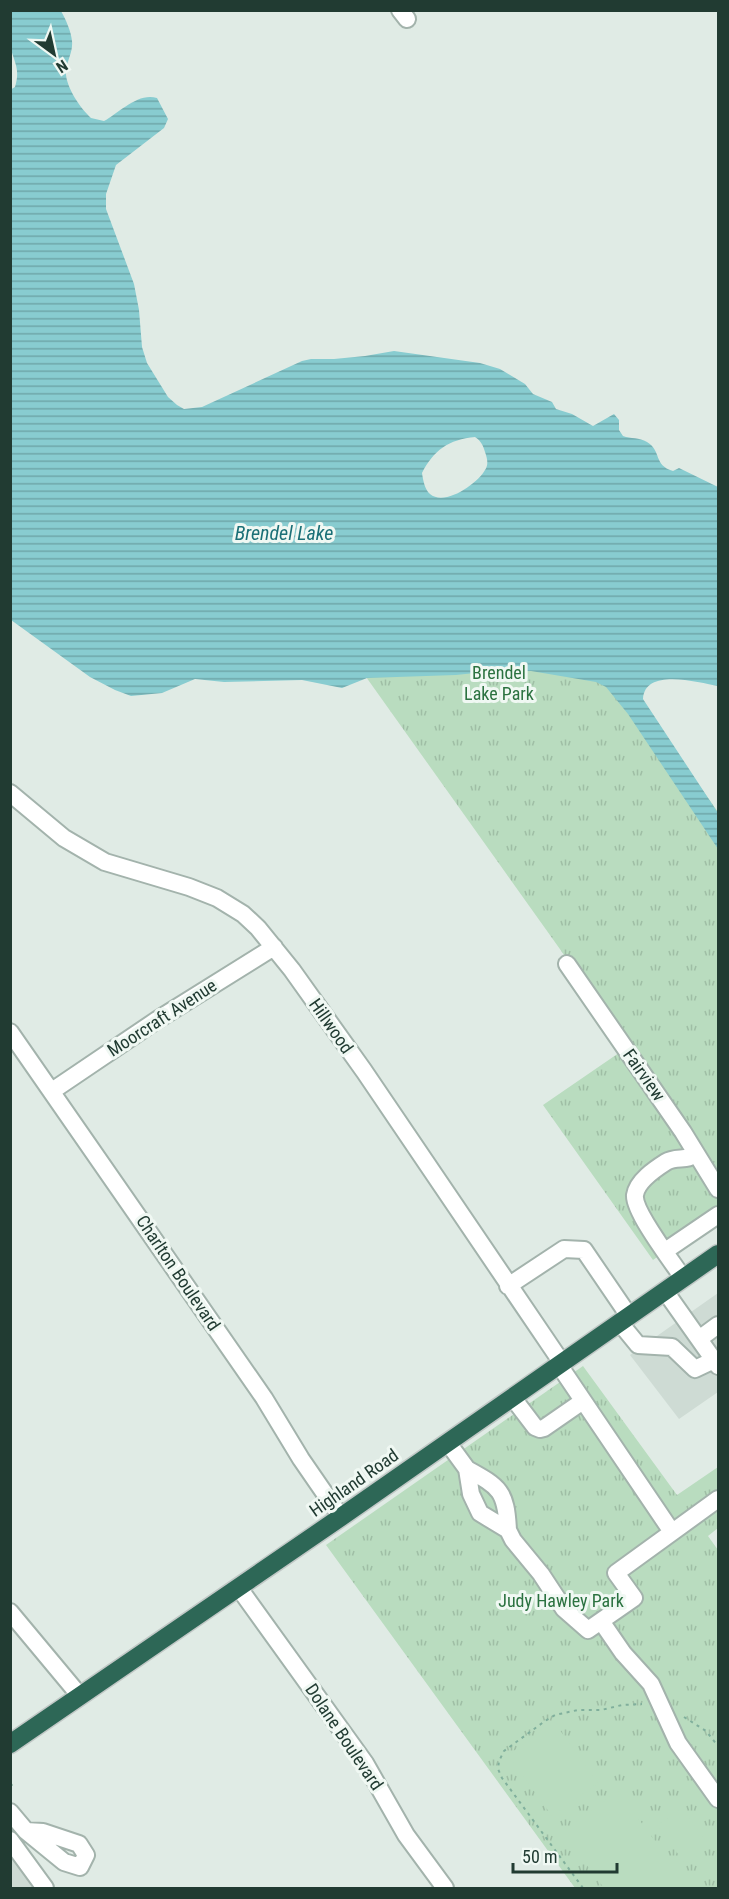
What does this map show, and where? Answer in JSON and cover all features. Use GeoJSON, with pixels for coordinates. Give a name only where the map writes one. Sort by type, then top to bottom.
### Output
{"type":"FeatureCollection","features":[{"type":"Feature","properties":{"kind":"highway","name":"Highland Road"},"geometry":{"type":"LineString","coordinates":[[10,1744],[239,1588],[718,1254]]}},
{"type":"Feature","properties":{"kind":"street","name":"Hillwood"},"geometry":{"type":"LineString","coordinates":[[10,793],[64,838],[105,862],[189,887],[217,898],[243,914],[258,928],[292,970],[364,1071],[672,1532]]}},
{"type":"Feature","properties":{"kind":"street","name":"Moorcraft Avenue"},"geometry":{"type":"LineString","coordinates":[[52,1091],[157,1020],[274,947]]}},
{"type":"Feature","properties":{"kind":"street","name":"Fairview"},"geometry":{"type":"LineString","coordinates":[[567,964],[683,1132],[718,1189]]}},
{"type":"Feature","properties":{"kind":"street","name":"Charlton Boulevard"},"geometry":{"type":"LineString","coordinates":[[10,1032],[264,1398],[301,1459],[341,1517]]}},
{"type":"Feature","properties":{"kind":"street"},"geometry":{"type":"LineString","coordinates":[[683,1278],[639,1212],[635,1196],[645,1178],[671,1159],[692,1158],[696,1154]]}},
{"type":"Feature","properties":{"kind":"street"},"geometry":{"type":"LineString","coordinates":[[665,1251],[718,1215]]}},
{"type":"Feature","properties":{"kind":"street"},"geometry":{"type":"LineString","coordinates":[[508,1286],[564,1249],[584,1250],[638,1345],[672,1347],[695,1369],[716,1363],[665,1291]]}},
{"type":"Feature","properties":{"kind":"street"},"geometry":{"type":"LineString","coordinates":[[699,1339],[718,1325]]}},
{"type":"Feature","properties":{"kind":"street"},"geometry":{"type":"LineString","coordinates":[[513,1398],[534,1427],[540,1429],[583,1401]]}},
{"type":"Feature","properties":{"kind":"street"},"geometry":{"type":"LineString","coordinates":[[448,1443],[467,1469],[471,1494],[480,1513],[508,1530]]}},
{"type":"Feature","properties":{"kind":"street"},"geometry":{"type":"LineString","coordinates":[[467,1469],[485,1478],[505,1499],[508,1530],[513,1540],[541,1574],[564,1609],[588,1630],[634,1598],[616,1572],[718,1499]]}},
{"type":"Feature","properties":{"kind":"street","name":"Dolane Boulevard"},"geometry":{"type":"LineString","coordinates":[[239,1588],[365,1763],[406,1835],[445,1888]]}},
{"type":"Feature","properties":{"kind":"street"},"geometry":{"type":"LineString","coordinates":[[10,1612],[80,1696]]}},
{"type":"Feature","properties":{"kind":"street"},"geometry":{"type":"LineString","coordinates":[[601,1621],[623,1653],[651,1684],[678,1743],[718,1799]]}},
{"type":"Feature","properties":{"kind":"street"},"geometry":{"type":"LineString","coordinates":[[10,1812],[26,1831]]}},
{"type":"Feature","properties":{"kind":"street"},"geometry":{"type":"LineString","coordinates":[[10,1840],[45,1888]]}},
{"type":"Feature","properties":{"kind":"path"},"geometry":{"type":"LineString","coordinates":[[583,1888],[502,1778],[498,1769],[504,1751],[555,1715],[578,1710],[601,1710],[622,1705],[660,1706],[688,1719],[706,1731],[718,1746]]}},
{"type":"Feature","properties":{"kind":"shaded area"},"geometry":{"type":"Polygon","coordinates":[[[718,1293],[718,1392],[679,1419],[630,1355],[718,1293]]]}},
{"type":"Feature","properties":{"kind":"shaded area"},"geometry":{"type":"Polygon","coordinates":[[[11,1826],[53,1888],[11,1888],[11,1826]]]}},
{"type":"Feature","properties":{"kind":"green space","name":"Brendel Lake Park"},"geometry":{"type":"Polygon","coordinates":[[[505,512],[718,812],[718,1214],[653,1260],[543,1105],[629,1046],[334,632],[505,512]]]}},
{"type":"Feature","properties":{"kind":"green space","name":"Judy Hawley Park"},"geometry":{"type":"Polygon","coordinates":[[[583,1366],[677,1495],[718,1467],[718,1528],[708,1536],[718,1550],[718,1888],[575,1888],[326,1545],[583,1366]]]}},
{"type":"Feature","properties":{"kind":"green space"},"geometry":{"type":"Polygon","coordinates":[[[554,1722],[598,1783],[552,1816],[508,1755],[554,1722]]]}},
{"type":"Feature","properties":{"kind":"green space"},"geometry":{"type":"Polygon","coordinates":[[[618,1791],[686,1883],[678,1888],[604,1888],[562,1832],[618,1791]]]}},
{"type":"Feature","properties":{"kind":"green space"},"geometry":{"type":"Polygon","coordinates":[[[682,1808],[710,1847],[686,1865],[657,1825],[682,1808]]]}},
{"type":"Feature","properties":{"kind":"water","name":"Brendel Lake"},"geometry":{"type":"Polygon","coordinates":[[[11,10],[61,11],[71,33],[72,41],[66,75],[70,89],[91,118],[104,121],[129,104],[150,97],[157,98],[168,119],[164,128],[116,165],[106,194],[106,209],[134,284],[142,347],[147,363],[168,397],[177,405],[184,409],[202,407],[311,359],[334,359],[394,351],[480,363],[500,369],[525,384],[533,394],[552,402],[556,409],[572,414],[593,426],[614,414],[619,420],[619,430],[623,436],[647,442],[655,449],[660,462],[667,468],[673,471],[679,468],[718,487],[718,686],[686,680],[663,680],[653,683],[646,689],[643,699],[718,813],[718,849],[628,714],[606,687],[596,682],[531,671],[367,678],[342,688],[302,680],[224,682],[195,679],[162,693],[131,696],[90,677],[11,620],[10,90],[15,87],[17,74],[10,44],[11,10]],[[475,437],[450,443],[431,458],[422,473],[430,494],[444,498],[452,496],[468,487],[481,475],[486,468],[486,454],[483,445],[475,437]]]}}]}
